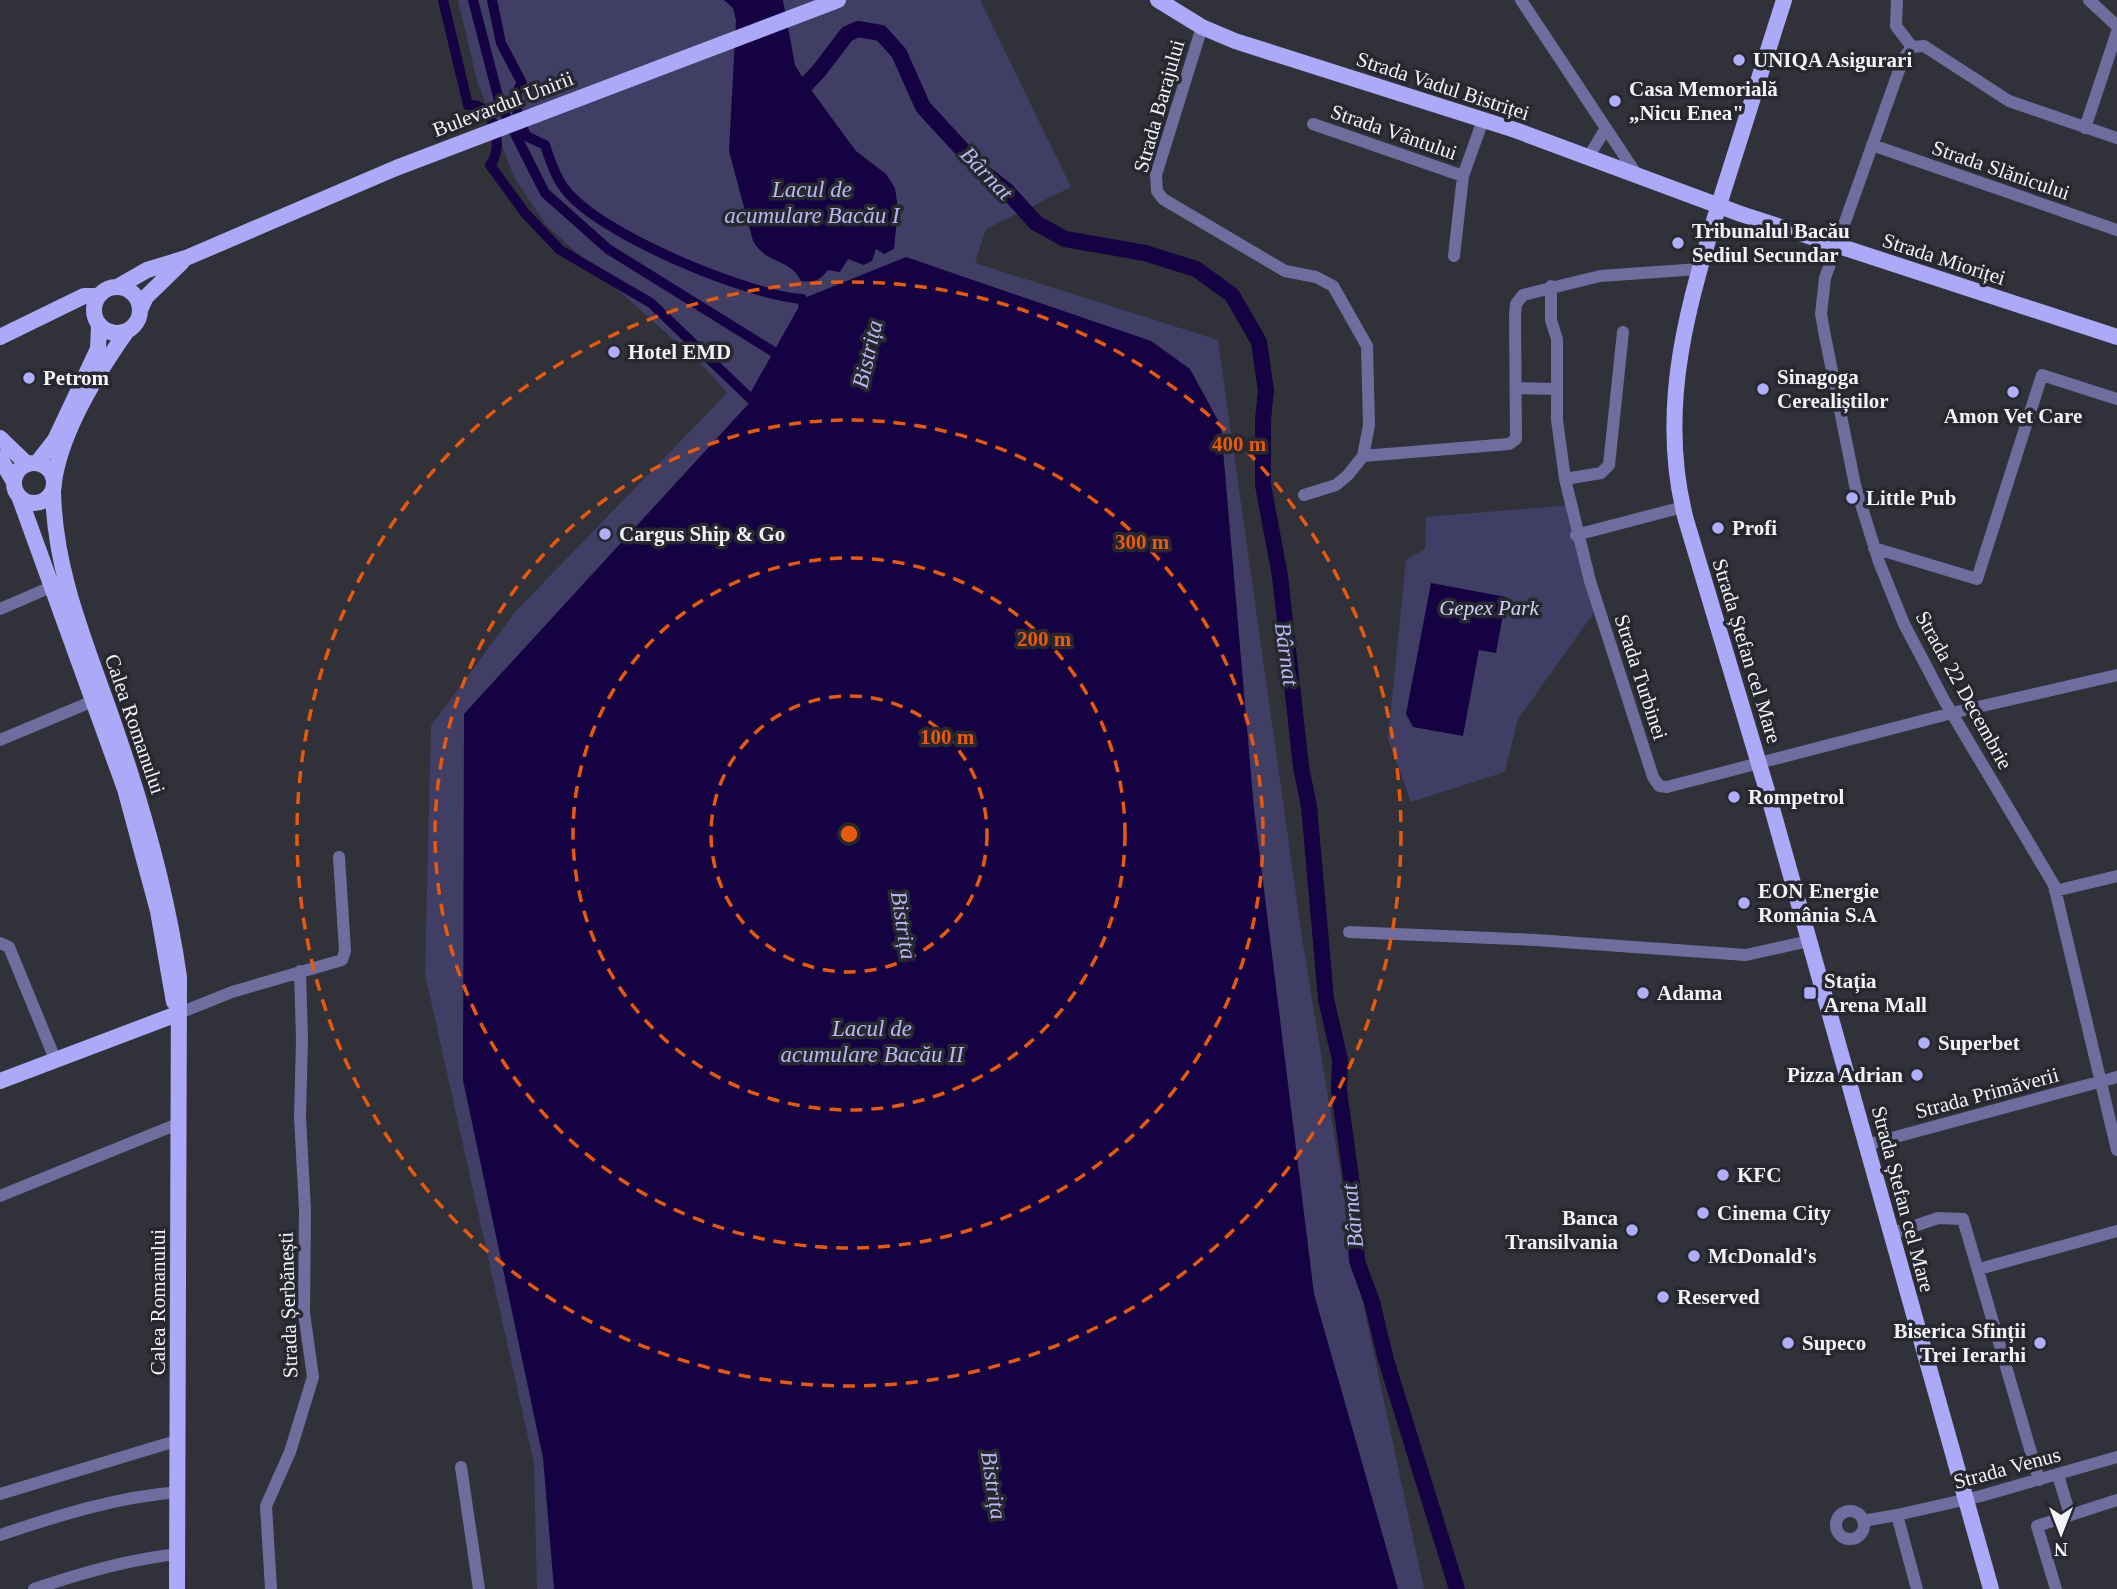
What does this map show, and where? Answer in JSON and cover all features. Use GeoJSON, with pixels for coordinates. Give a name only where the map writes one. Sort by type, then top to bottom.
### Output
{"type":"FeatureCollection","features":[{"type":"Feature","properties":{"kind":"main road","name":"Bulevardul Unirii"},"geometry":{"type":"LineString","coordinates":[[118,286],[147,270],[186,258],[488,132],[838,0]]}},
{"type":"Feature","properties":{"kind":"main road","name":"Strada Vadul Bistriței"},"geometry":{"type":"LineString","coordinates":[[1158,0],[1202,27],[1267,52],[1589,156],[1718,206]]}},
{"type":"Feature","properties":{"kind":"main road","name":"Strada Ștefan cel Mare"},"geometry":{"type":"LineString","coordinates":[[1784,0],[1699,269],[1679,352],[1674,390],[1674,442],[1683,507],[1809,940],[1991,1589]]}},
{"type":"Feature","properties":{"kind":"main road","name":"Strada Mioriței"},"geometry":{"type":"LineString","coordinates":[[1718,206],[2117,337]]}},
{"type":"Feature","properties":{"kind":"main road","name":"Bulevardul Unirii"},"geometry":{"type":"LineString","coordinates":[[140,310],[146,297],[186,258]]}},
{"type":"Feature","properties":{"kind":"main road"},"geometry":{"type":"LineString","coordinates":[[0,337],[83,296],[97,296],[118,286],[131,291],[140,310],[137,322],[127,331],[112,333],[96,319],[56,310]]}},
{"type":"Feature","properties":{"kind":"main road"},"geometry":{"type":"LineString","coordinates":[[0,438],[32,463],[49,469],[54,485],[38,502],[31,503],[17,489],[18,471],[32,463],[55,440],[98,349],[97,296]]}},
{"type":"Feature","properties":{"kind":"main road","name":"Calea Romanului"},"geometry":{"type":"LineString","coordinates":[[127,331],[104,363],[64,447],[54,485],[57,585],[93,701],[125,789],[158,911],[167,978],[177,1014]]}},
{"type":"Feature","properties":{"kind":"main road","name":"Calea Romanului"},"geometry":{"type":"LineString","coordinates":[[0,458],[17,489],[57,585],[136,787],[169,909],[180,977],[177,1014],[180,1124],[177,1589]]}},
{"type":"Feature","properties":{"kind":"main road"},"geometry":{"type":"LineString","coordinates":[[0,1082],[177,1014]]}},
{"type":"Feature","properties":{"kind":"street"},"geometry":{"type":"LineString","coordinates":[[1521,0],[1635,173]]}},
{"type":"Feature","properties":{"kind":"street"},"geometry":{"type":"LineString","coordinates":[[1897,0],[1896,26],[1912,47],[1924,46],[2009,101],[2117,138]]}},
{"type":"Feature","properties":{"kind":"street"},"geometry":{"type":"LineString","coordinates":[[2089,0],[2117,26]]}},
{"type":"Feature","properties":{"kind":"street","name":"Strada Barajului"},"geometry":{"type":"LineString","coordinates":[[1202,27],[1155,183],[1163,199],[1285,271],[1326,281],[1333,286],[1367,346],[1369,425],[1363,456]]}},
{"type":"Feature","properties":{"kind":"street"},"geometry":{"type":"LineString","coordinates":[[2085,128],[2117,32]]}},
{"type":"Feature","properties":{"kind":"street","name":"Strada 22 Decembrie"},"geometry":{"type":"LineString","coordinates":[[1912,47],[1903,59],[1825,278],[1821,314],[1854,485],[1874,548],[1904,624],[2055,891],[2116,1145]]}},
{"type":"Feature","properties":{"kind":"street","name":"Strada Vântului"},"geometry":{"type":"LineString","coordinates":[[1454,256],[1463,176],[1483,120]]}},
{"type":"Feature","properties":{"kind":"street","name":"Strada Vântului"},"geometry":{"type":"LineString","coordinates":[[1313,124],[1463,176]]}},
{"type":"Feature","properties":{"kind":"street"},"geometry":{"type":"LineString","coordinates":[[1589,156],[1606,128]]}},
{"type":"Feature","properties":{"kind":"street","name":"Strada Slănicului"},"geometry":{"type":"LineString","coordinates":[[1872,145],[2117,230]]}},
{"type":"Feature","properties":{"kind":"street"},"geometry":{"type":"LineString","coordinates":[[1304,495],[1336,485],[1363,456],[1509,444],[1518,434],[1516,304],[1523,295],[1600,276],[1699,269]]}},
{"type":"Feature","properties":{"kind":"street","name":"Strada Turbinei"},"geometry":{"type":"LineString","coordinates":[[1551,286],[1551,320],[1557,340],[1557,420],[1564,479],[1576,535],[1653,777],[1659,786],[1667,787],[1759,765]]}},
{"type":"Feature","properties":{"kind":"street"},"geometry":{"type":"LineString","coordinates":[[1564,479],[1601,473],[1609,465],[1623,332]]}},
{"type":"Feature","properties":{"kind":"street"},"geometry":{"type":"LineString","coordinates":[[1874,548],[1977,579],[2042,374],[2117,399]]}},
{"type":"Feature","properties":{"kind":"street"},"geometry":{"type":"LineString","coordinates":[[1518,388],[1557,389]]}},
{"type":"Feature","properties":{"kind":"street"},"geometry":{"type":"LineString","coordinates":[[1576,535],[1683,507]]}},
{"type":"Feature","properties":{"kind":"street"},"geometry":{"type":"LineString","coordinates":[[0,609],[57,585]]}},
{"type":"Feature","properties":{"kind":"street"},"geometry":{"type":"LineString","coordinates":[[1759,765],[1952,713],[2117,675]]}},
{"type":"Feature","properties":{"kind":"street"},"geometry":{"type":"LineString","coordinates":[[0,740],[93,701]]}},
{"type":"Feature","properties":{"kind":"street"},"geometry":{"type":"LineString","coordinates":[[177,1014],[232,992],[342,960],[345,956],[339,857]]}},
{"type":"Feature","properties":{"kind":"street"},"geometry":{"type":"LineString","coordinates":[[2055,891],[2117,876]]}},
{"type":"Feature","properties":{"kind":"street"},"geometry":{"type":"LineString","coordinates":[[1349,932],[1536,940],[1746,955],[1809,940]]}},
{"type":"Feature","properties":{"kind":"street"},"geometry":{"type":"LineString","coordinates":[[0,943],[9,947],[55,1059]]}},
{"type":"Feature","properties":{"kind":"street","name":"Strada Șerbănești"},"geometry":{"type":"LineString","coordinates":[[271,1589],[266,1506],[290,1452],[313,1377],[304,1313],[305,1210],[300,1117],[300,971]]}},
{"type":"Feature","properties":{"kind":"street","name":"Strada Primăverii"},"geometry":{"type":"LineString","coordinates":[[1866,1145],[2117,1076]]}},
{"type":"Feature","properties":{"kind":"street"},"geometry":{"type":"LineString","coordinates":[[0,1196],[180,1124]]}},
{"type":"Feature","properties":{"kind":"street"},"geometry":{"type":"LineString","coordinates":[[1891,1234],[1938,1218],[1963,1219],[2039,1480]]}},
{"type":"Feature","properties":{"kind":"street"},"geometry":{"type":"LineString","coordinates":[[1979,1269],[2117,1231]]}},
{"type":"Feature","properties":{"kind":"street"},"geometry":{"type":"LineString","coordinates":[[0,1494],[180,1440]]}},
{"type":"Feature","properties":{"kind":"street","name":"Strada Venus"},"geometry":{"type":"LineString","coordinates":[[1863,1521],[1965,1500],[2117,1457]]}},
{"type":"Feature","properties":{"kind":"street"},"geometry":{"type":"LineString","coordinates":[[461,1467],[479,1589]]}},
{"type":"Feature","properties":{"kind":"street"},"geometry":{"type":"LineString","coordinates":[[2058,1475],[2070,1515]]}},
{"type":"Feature","properties":{"kind":"street"},"geometry":{"type":"LineString","coordinates":[[0,1535],[96,1504],[133,1496],[179,1492]]}},
{"type":"Feature","properties":{"kind":"street"},"geometry":{"type":"LineString","coordinates":[[2056,1589],[2036,1526],[2117,1500]]}},
{"type":"Feature","properties":{"kind":"street"},"geometry":{"type":"LineString","coordinates":[[1902,1514],[1917,1589]]}},
{"type":"Feature","properties":{"kind":"street"},"geometry":{"type":"LineString","coordinates":[[34,1589],[77,1575],[152,1557],[178,1554]]}},
{"type":"Feature","properties":{"kind":"green space","name":"Lacul de acumulare Bacău II"},"geometry":{"type":"Polygon","coordinates":[[[458,0],[980,0],[1071,187],[986,229],[975,263],[1218,340],[1303,944],[1357,1275],[1424,1589],[537,1589],[534,1464],[425,974],[431,726],[515,612],[727,393],[705,368],[546,225],[514,177],[477,81],[458,0]]]}},
{"type":"Feature","properties":{"kind":"green space","name":"Gepex Park"},"geometry":{"type":"Polygon","coordinates":[[[1573,505],[1598,607],[1518,719],[1505,772],[1411,802],[1388,739],[1406,560],[1425,549],[1426,517],[1573,505]]]}},
{"type":"Feature","properties":{"kind":"water","name":"Lacul de acumulare Bacău I"},"geometry":{"type":"Polygon","coordinates":[[[724,0],[783,0],[795,65],[856,151],[886,174],[895,188],[898,209],[894,249],[884,254],[876,249],[872,261],[864,265],[848,259],[840,272],[828,270],[817,280],[806,282],[801,281],[791,268],[765,254],[753,241],[729,151],[736,20],[733,8],[724,0]]]}},
{"type":"Feature","properties":{"kind":"water","name":"Lacul de acumulare Bacău II"},"geometry":{"type":"Polygon","coordinates":[[[906,257],[1151,341],[1190,369],[1221,426],[1254,809],[1314,1294],[1398,1589],[554,1589],[543,1458],[463,1080],[464,714],[752,400],[805,308],[802,299],[906,257]]]}},
{"type":"Feature","properties":{"kind":"water"},"geometry":{"type":"Polygon","coordinates":[[[1431,583],[1506,597],[1496,653],[1479,650],[1463,736],[1413,727],[1406,714],[1431,583]]]}},
{"type":"Feature","properties":{"kind":"waterway"},"geometry":{"type":"LineString","coordinates":[[443,0],[468,105],[485,111],[494,128],[497,148],[490,165],[525,213],[560,250],[651,303],[752,400],[804,308],[802,299],[746,286],[675,259],[608,225],[582,206],[561,184],[545,145],[526,136],[516,102],[522,83],[501,43],[492,0]]}},
{"type":"Feature","properties":{"kind":"waterway"},"geometry":{"type":"LineString","coordinates":[[473,0],[500,104],[545,193],[608,249],[782,357]]}},
{"type":"Feature","properties":{"kind":"waterway","name":"Bârnat"},"geometry":{"type":"LineString","coordinates":[[792,99],[818,72],[847,34],[858,29],[881,33],[899,53],[923,107],[983,172],[1006,190],[1036,223],[1065,239],[1145,253],[1196,269],[1232,295],[1259,342],[1266,390],[1263,485],[1280,576],[1301,767],[1309,806],[1326,999],[1340,1060],[1339,1091],[1353,1192],[1357,1261],[1372,1302],[1386,1360],[1457,1589]]}},
{"type":"Feature","properties":{"kind":"place","name":"UNIQA Asigurari"},"geometry":{"type":"Point","coordinates":[1739,60]}},
{"type":"Feature","properties":{"kind":"place","name":"Casa Memorială „Nicu Enea\""},"geometry":{"type":"Point","coordinates":[1615,101]}},
{"type":"Feature","properties":{"kind":"place","name":"Tribunalul Bacău Sediul Secundar"},"geometry":{"type":"Point","coordinates":[1678,243]}},
{"type":"Feature","properties":{"kind":"place","name":"Hotel EMD"},"geometry":{"type":"Point","coordinates":[614,352]}},
{"type":"Feature","properties":{"kind":"place","name":"Petrom"},"geometry":{"type":"Point","coordinates":[29,378]}},
{"type":"Feature","properties":{"kind":"place","name":"Sinagoga Cerealiștilor"},"geometry":{"type":"Point","coordinates":[1763,389]}},
{"type":"Feature","properties":{"kind":"place","name":"Amon Vet Care"},"geometry":{"type":"Point","coordinates":[2013,392]}},
{"type":"Feature","properties":{"kind":"place","name":"Little Pub"},"geometry":{"type":"Point","coordinates":[1852,498]}},
{"type":"Feature","properties":{"kind":"place","name":"Profi"},"geometry":{"type":"Point","coordinates":[1718,528]}},
{"type":"Feature","properties":{"kind":"place","name":"Cargus Ship & Go"},"geometry":{"type":"Point","coordinates":[605,534]}},
{"type":"Feature","properties":{"kind":"place","name":"Rompetrol"},"geometry":{"type":"Point","coordinates":[1734,797]}},
{"type":"Feature","properties":{"kind":"place","name":"EON Energie România S.A"},"geometry":{"type":"Point","coordinates":[1744,903]}},
{"type":"Feature","properties":{"kind":"place","name":"Adama"},"geometry":{"type":"Point","coordinates":[1643,993]}},
{"type":"Feature","properties":{"kind":"place","name":"Stația Arena Mall"},"geometry":{"type":"Point","coordinates":[1810,993]}},
{"type":"Feature","properties":{"kind":"place","name":"Superbet"},"geometry":{"type":"Point","coordinates":[1924,1043]}},
{"type":"Feature","properties":{"kind":"place","name":"Pizza Adrian"},"geometry":{"type":"Point","coordinates":[1917,1075]}},
{"type":"Feature","properties":{"kind":"place","name":"KFC"},"geometry":{"type":"Point","coordinates":[1723,1175]}},
{"type":"Feature","properties":{"kind":"place","name":"Cinema City"},"geometry":{"type":"Point","coordinates":[1703,1213]}},
{"type":"Feature","properties":{"kind":"place","name":"Banca Transilvania"},"geometry":{"type":"Point","coordinates":[1632,1230]}},
{"type":"Feature","properties":{"kind":"place","name":"McDonald's"},"geometry":{"type":"Point","coordinates":[1694,1256]}},
{"type":"Feature","properties":{"kind":"place","name":"Reserved"},"geometry":{"type":"Point","coordinates":[1663,1297]}},
{"type":"Feature","properties":{"kind":"place","name":"Supeco"},"geometry":{"type":"Point","coordinates":[1788,1343]}},
{"type":"Feature","properties":{"kind":"place","name":"Biserica Sfinții Trei Ierarhi"},"geometry":{"type":"Point","coordinates":[2040,1343]}},
{"type":"Feature","properties":{"kind":"water label","name":"Bistrița"},"geometry":{"type":"Point","coordinates":[867,354]}},
{"type":"Feature","properties":{"kind":"water label","name":"Bistrița"},"geometry":{"type":"Point","coordinates":[904,925]}},
{"type":"Feature","properties":{"kind":"water label","name":"Bistrița"},"geometry":{"type":"Point","coordinates":[994,1485]}}]}
